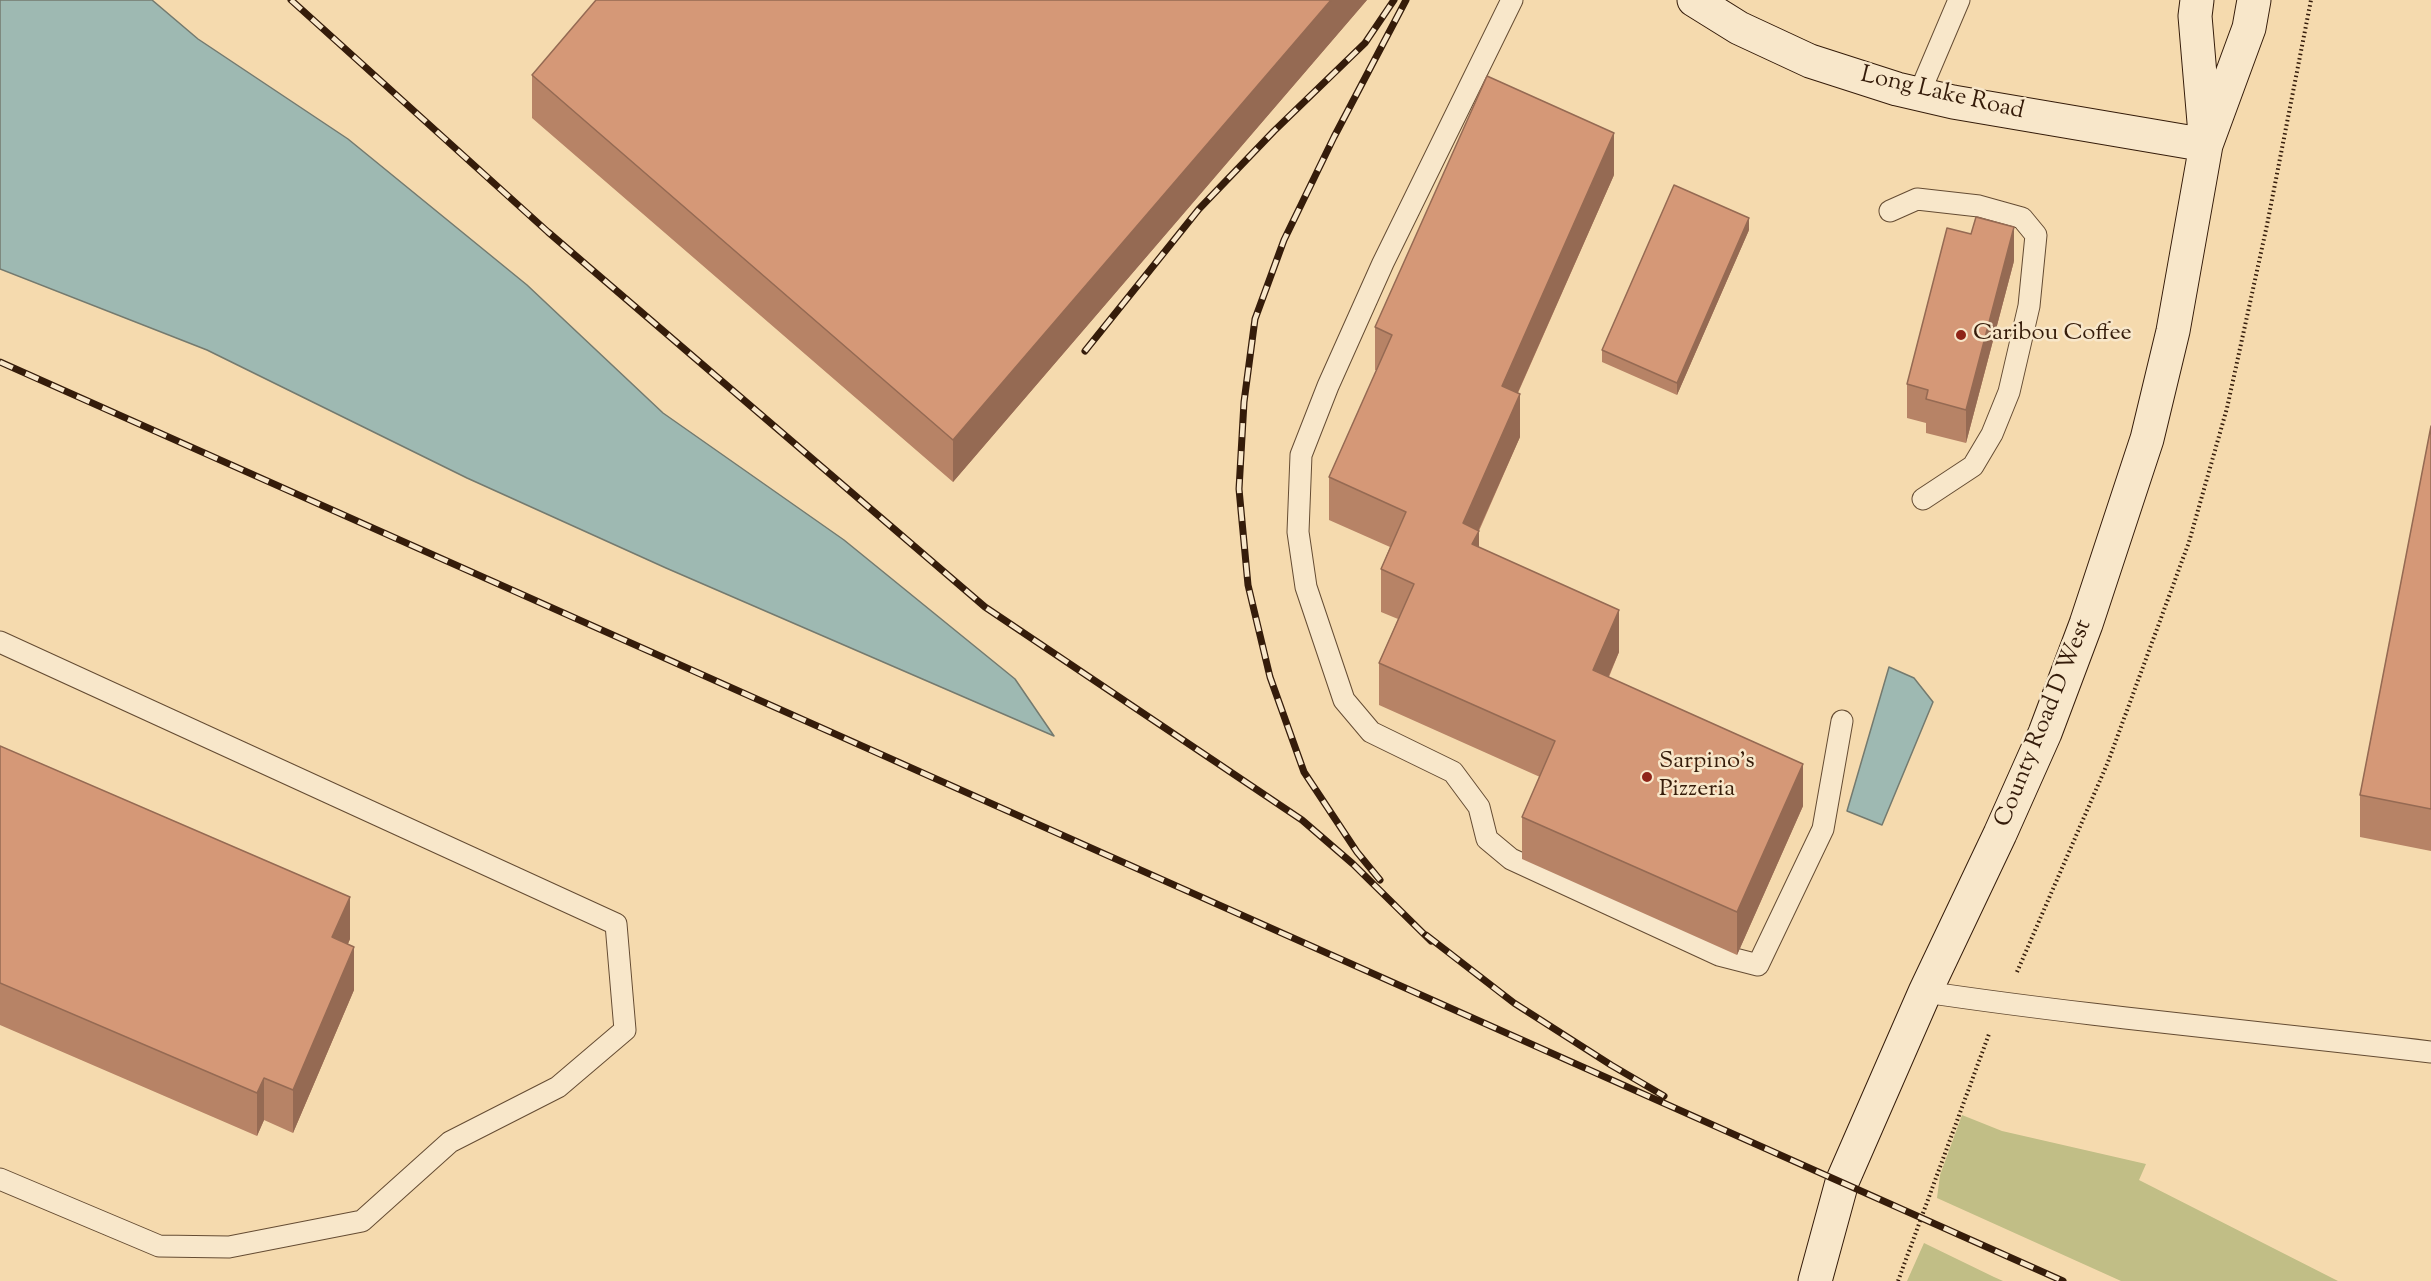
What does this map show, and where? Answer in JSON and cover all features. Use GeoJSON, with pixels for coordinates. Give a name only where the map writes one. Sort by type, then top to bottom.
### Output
{"type":"FeatureCollection","features":[{"type":"Feature","properties":{"kind":"main road","name":"Long Lake Road"},"geometry":{"type":"LineString","coordinates":[[1694,0],[1739,28],[1810,60],[1897,89],[2206,145]]}},
{"type":"Feature","properties":{"kind":"main road","name":"County Road D West"},"geometry":{"type":"LineString","coordinates":[[2197,0],[2195,16],[2206,145]]}},
{"type":"Feature","properties":{"kind":"main road","name":"County Road D West"},"geometry":{"type":"LineString","coordinates":[[1815,1281],[1842,1182],[1925,992],[2041,743],[2090,613],[2147,439],[2173,331],[2206,145],[2249,28],[2254,0]]}},
{"type":"Feature","properties":{"kind":"lane"},"geometry":{"type":"LineString","coordinates":[[1512,0],[1383,263],[1328,386],[1301,455],[1298,532],[1306,587],[1344,700],[1371,732],[1453,772],[1479,807],[1486,839],[1511,859],[1719,955],[1758,965],[1822,829],[1842,721]]}},
{"type":"Feature","properties":{"kind":"lane"},"geometry":{"type":"LineString","coordinates":[[1919,94],[1959,0]]}},
{"type":"Feature","properties":{"kind":"lane"},"geometry":{"type":"LineString","coordinates":[[1890,211],[1917,199],[1979,206],[2022,218],[2036,236],[2029,306],[2009,392],[1992,434],[1973,466],[1923,499]]}},
{"type":"Feature","properties":{"kind":"lane"},"geometry":{"type":"LineString","coordinates":[[0,642],[616,924],[625,1030],[558,1087],[450,1142],[362,1221],[229,1247],[159,1246],[0,1179]]}},
{"type":"Feature","properties":{"kind":"lane"},"geometry":{"type":"LineString","coordinates":[[1925,992],[2002,1004],[2125,1016],[2253,1034],[2431,1052]]}},
{"type":"Feature","properties":{"kind":"path"},"geometry":{"type":"LineString","coordinates":[[1898,1281],[1987,1040],[2108,762],[2189,542],[2228,408],[2270,213],[2311,0]]}},
{"type":"Feature","properties":{"kind":"shaded area"},"geometry":{"type":"Polygon","coordinates":[[[1962,1115],[2002,1131],[2146,1164],[2139,1180],[2338,1281],[2121,1281],[1937,1198],[1940,1175],[1962,1115]]]}},
{"type":"Feature","properties":{"kind":"shaded area"},"geometry":{"type":"Polygon","coordinates":[[[1924,1243],[1994,1277],[2003,1281],[1907,1281],[1924,1243]]]}},
{"type":"Feature","properties":{"kind":"water"},"geometry":{"type":"Polygon","coordinates":[[[0,0],[152,0],[198,39],[348,139],[527,285],[663,413],[844,540],[1015,679],[1054,736],[666,568],[467,478],[207,350],[0,269],[0,0]]]}},
{"type":"Feature","properties":{"kind":"water"},"geometry":{"type":"Polygon","coordinates":[[[1889,667],[1914,678],[1933,702],[1882,825],[1847,811],[1889,667]]]}},
{"type":"Feature","properties":{"kind":"building"},"geometry":{"type":"Polygon","coordinates":[[[596,0],[1331,0],[953,440],[532,75],[596,0]]]}},
{"type":"Feature","properties":{"kind":"building"},"geometry":{"type":"Polygon","coordinates":[[[1487,76],[1614,133],[1502,386],[1520,394],[1463,523],[1479,531],[1472,544],[1619,610],[1593,670],[1803,764],[1737,912],[1522,817],[1555,741],[1379,663],[1414,584],[1381,569],[1406,512],[1329,477],[1392,335],[1375,327],[1487,76]]]}},
{"type":"Feature","properties":{"kind":"building"},"geometry":{"type":"Polygon","coordinates":[[[1674,185],[1749,218],[1677,383],[1602,350],[1674,185]]]}},
{"type":"Feature","properties":{"kind":"building","name":"Caribou Coffee"},"geometry":{"type":"Polygon","coordinates":[[[1976,217],[2014,227],[1966,410],[1926,399],[1928,390],[1907,384],[1947,228],[1971,234],[1976,217]]]}},
{"type":"Feature","properties":{"kind":"building"},"geometry":{"type":"Polygon","coordinates":[[[2431,426],[2431,809],[2360,795],[2431,426]]]}},
{"type":"Feature","properties":{"kind":"building"},"geometry":{"type":"Polygon","coordinates":[[[0,746],[350,897],[332,937],[354,947],[293,1090],[264,1078],[257,1093],[0,983],[0,746]]]}},
{"type":"Feature","properties":{"kind":"railway"},"geometry":{"type":"LineString","coordinates":[[291,0],[548,232],[985,607],[1302,820],[1353,864],[1431,941]]}},
{"type":"Feature","properties":{"kind":"railway"},"geometry":{"type":"LineString","coordinates":[[1085,351],[1199,209],[1274,131],[1365,43],[1394,0]]}},
{"type":"Feature","properties":{"kind":"railway"},"geometry":{"type":"LineString","coordinates":[[1380,880],[1357,852],[1304,772],[1270,677],[1248,585],[1239,489],[1244,402],[1255,319],[1284,240],[1334,137],[1406,0]]}},
{"type":"Feature","properties":{"kind":"railway"},"geometry":{"type":"LineString","coordinates":[[0,362],[2063,1281]]}},
{"type":"Feature","properties":{"kind":"railway"},"geometry":{"type":"LineString","coordinates":[[1426,935],[1514,1003],[1664,1096]]}},
{"type":"Feature","properties":{"kind":"place","name":"Caribou Coffee"},"geometry":{"type":"Point","coordinates":[1961,335]}},
{"type":"Feature","properties":{"kind":"place","name":"Sarpino's Pizzeria"},"geometry":{"type":"Point","coordinates":[1647,777]}}]}
